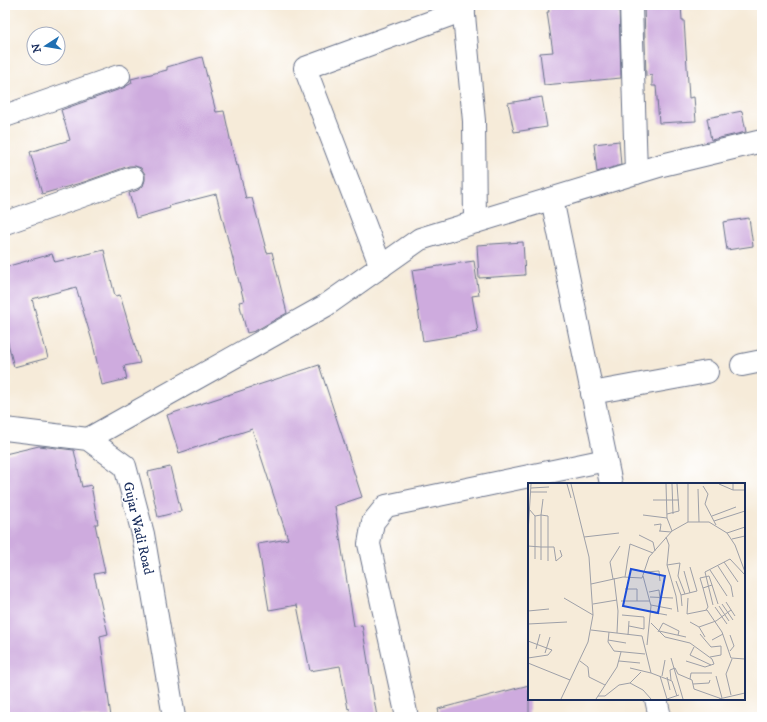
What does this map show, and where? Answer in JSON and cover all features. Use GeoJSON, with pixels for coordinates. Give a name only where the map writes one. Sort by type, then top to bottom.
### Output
{"type":"FeatureCollection","features":[{"type":"Feature","properties":{"kind":"street"},"geometry":{"type":"LineString","coordinates":[[631,5],[636,173]]}},
{"type":"Feature","properties":{"kind":"street"},"geometry":{"type":"LineString","coordinates":[[381,267],[305,68],[464,8],[474,121],[475,222]]}},
{"type":"Feature","properties":{"kind":"street"},"geometry":{"type":"LineString","coordinates":[[5,116],[119,76]]}},
{"type":"Feature","properties":{"kind":"street"},"geometry":{"type":"LineString","coordinates":[[88,439],[325,306],[420,239],[662,165],[762,141]]}},
{"type":"Feature","properties":{"kind":"street"},"geometry":{"type":"LineString","coordinates":[[5,223],[133,178]]}},
{"type":"Feature","properties":{"kind":"street"},"geometry":{"type":"LineString","coordinates":[[552,199],[611,483]]}},
{"type":"Feature","properties":{"kind":"street"},"geometry":{"type":"LineString","coordinates":[[592,393],[707,372]]}},
{"type":"Feature","properties":{"kind":"street","name":"Gujar Wadi Road"},"geometry":{"type":"LineString","coordinates":[[5,429],[88,439],[124,466],[143,534],[174,717]]}},
{"type":"Feature","properties":{"kind":"street"},"geometry":{"type":"LineString","coordinates":[[407,717],[369,544],[373,522],[386,506],[606,460]]}},
{"type":"Feature","properties":{"kind":"street"},"geometry":{"type":"LineString","coordinates":[[656,700],[660,717]]}},
{"type":"Feature","properties":{"kind":"building"},"geometry":{"type":"Polygon","coordinates":[[[548,5],[619,5],[621,78],[544,85],[540,53],[553,52],[547,12],[549,12],[548,5]]]}},
{"type":"Feature","properties":{"kind":"building"},"geometry":{"type":"Polygon","coordinates":[[[644,5],[681,5],[682,20],[684,20],[689,98],[694,97],[696,121],[659,123],[656,86],[652,86],[652,75],[646,76],[644,5]]]}},
{"type":"Feature","properties":{"kind":"building"},"geometry":{"type":"Polygon","coordinates":[[[202,57],[216,112],[224,111],[236,166],[238,165],[246,199],[252,198],[267,253],[272,252],[287,313],[255,331],[247,333],[239,302],[244,301],[216,194],[169,206],[170,208],[136,218],[129,193],[138,190],[143,186],[145,174],[141,168],[129,166],[84,182],[42,194],[30,152],[70,140],[61,110],[123,88],[132,83],[131,79],[167,70],[167,67],[202,57]]]}},
{"type":"Feature","properties":{"kind":"building"},"geometry":{"type":"Polygon","coordinates":[[[542,97],[547,127],[514,132],[508,103],[542,97]]]}},
{"type":"Feature","properties":{"kind":"building"},"geometry":{"type":"Polygon","coordinates":[[[742,111],[746,132],[711,140],[707,118],[742,111]]]}},
{"type":"Feature","properties":{"kind":"building"},"geometry":{"type":"Polygon","coordinates":[[[619,141],[621,165],[597,172],[594,144],[619,141]]]}},
{"type":"Feature","properties":{"kind":"building"},"geometry":{"type":"Polygon","coordinates":[[[749,218],[753,246],[727,250],[723,222],[749,218]]]}},
{"type":"Feature","properties":{"kind":"building"},"geometry":{"type":"Polygon","coordinates":[[[523,242],[525,275],[479,278],[477,245],[523,242]]]}},
{"type":"Feature","properties":{"kind":"building"},"geometry":{"type":"Polygon","coordinates":[[[104,250],[115,296],[120,295],[140,363],[124,366],[127,379],[102,385],[93,344],[76,287],[32,299],[48,358],[14,367],[5,331],[5,267],[52,254],[55,262],[104,250]]]}},
{"type":"Feature","properties":{"kind":"building"},"geometry":{"type":"Polygon","coordinates":[[[474,261],[479,295],[472,296],[478,332],[423,341],[412,270],[474,261]]]}},
{"type":"Feature","properties":{"kind":"building"},"geometry":{"type":"Polygon","coordinates":[[[319,365],[362,497],[335,506],[354,626],[362,625],[377,717],[351,717],[349,708],[348,709],[340,666],[310,671],[297,605],[269,610],[258,544],[288,539],[252,429],[179,453],[167,415],[319,365]]]}},
{"type":"Feature","properties":{"kind":"building"},"geometry":{"type":"Polygon","coordinates":[[[39,446],[74,450],[82,487],[91,485],[98,524],[95,524],[105,572],[94,574],[108,634],[100,636],[111,717],[5,717],[5,454],[39,446]]]}},
{"type":"Feature","properties":{"kind":"building"},"geometry":{"type":"Polygon","coordinates":[[[170,467],[181,511],[158,517],[148,472],[170,467]]]}},
{"type":"Feature","properties":{"kind":"building"},"geometry":{"type":"Polygon","coordinates":[[[528,685],[529,717],[440,717],[438,709],[528,685]]]}}]}
